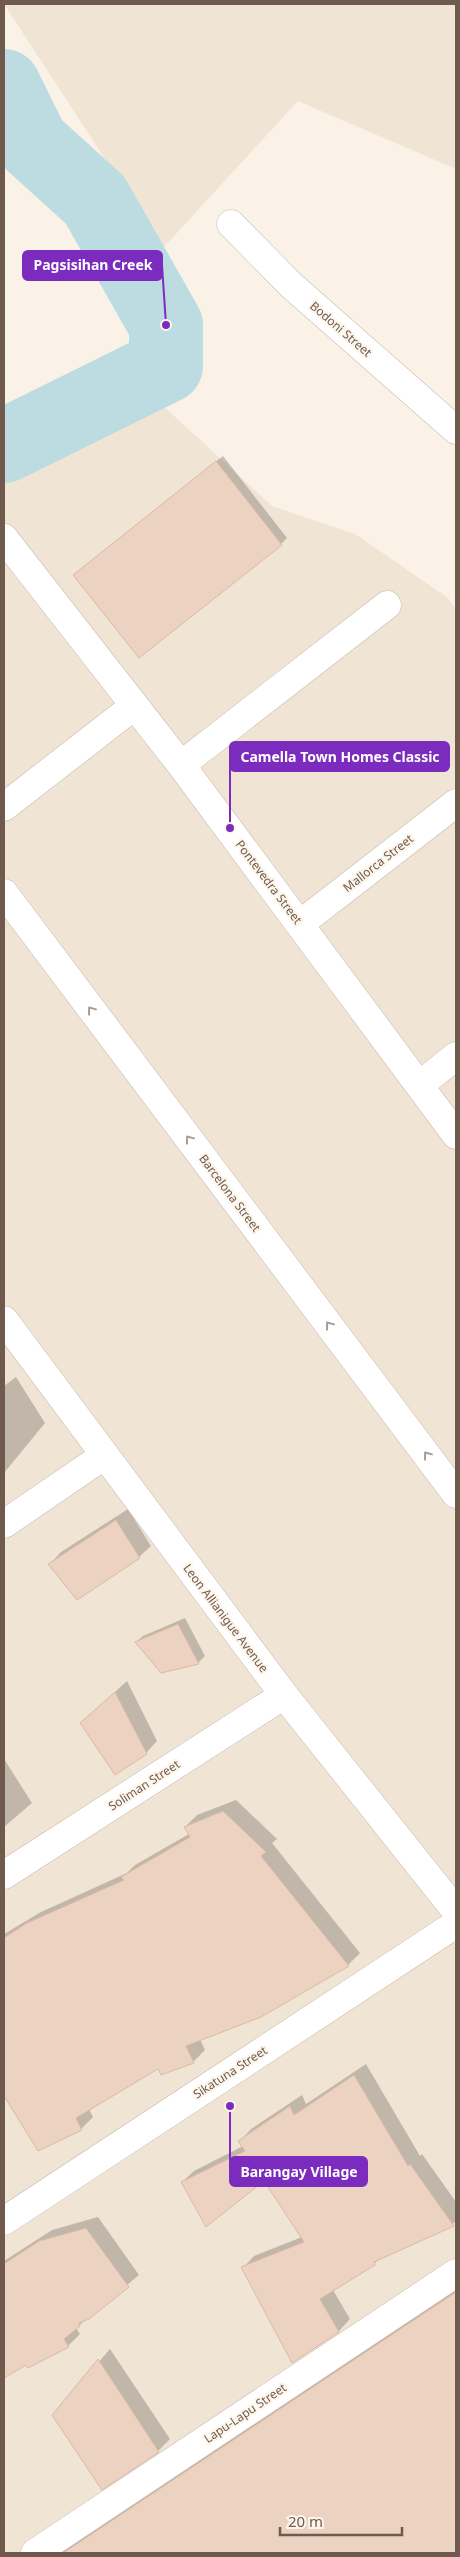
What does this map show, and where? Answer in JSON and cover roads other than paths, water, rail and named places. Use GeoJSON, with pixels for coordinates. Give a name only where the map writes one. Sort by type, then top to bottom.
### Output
{"type":"FeatureCollection","features":[{"type":"Feature","properties":{"kind":"street","name":"Bodoni Street"},"geometry":{"type":"LineString","coordinates":[[231,224],[291,285],[456,430]]}},
{"type":"Feature","properties":{"kind":"street","name":"Pontevedra Street"},"geometry":{"type":"LineString","coordinates":[[4,538],[181,765],[456,1136]]}},
{"type":"Feature","properties":{"kind":"street"},"geometry":{"type":"LineString","coordinates":[[181,765],[388,605]]}},
{"type":"Feature","properties":{"kind":"street"},"geometry":{"type":"LineString","coordinates":[[4,807],[134,706]]}},
{"type":"Feature","properties":{"kind":"street","name":"Mallorca Street"},"geometry":{"type":"LineString","coordinates":[[300,924],[456,803]]}},
{"type":"Feature","properties":{"kind":"street","name":"Barcelona Street"},"geometry":{"type":"LineString","coordinates":[[4,893],[456,1494]]}},
{"type":"Feature","properties":{"kind":"street"},"geometry":{"type":"LineString","coordinates":[[420,1086],[456,1056]]}},
{"type":"Feature","properties":{"kind":"street","name":"Leon Allianigue Avenue"},"geometry":{"type":"LineString","coordinates":[[4,1320],[284,1695],[456,1911]]}},
{"type":"Feature","properties":{"kind":"street"},"geometry":{"type":"LineString","coordinates":[[4,1524],[104,1455]]}},
{"type":"Feature","properties":{"kind":"street","name":"Soliman Street"},"geometry":{"type":"LineString","coordinates":[[4,1875],[284,1695]]}},
{"type":"Feature","properties":{"kind":"street","name":"Sikatuna Street"},"geometry":{"type":"LineString","coordinates":[[4,2221],[456,1924]]}},
{"type":"Feature","properties":{"kind":"street","name":"Lapu-Lapu Street"},"geometry":{"type":"LineString","coordinates":[[35,2553],[456,2273]]}},
{"type":"Feature","properties":{"kind":"waterway"},"geometry":{"type":"LineString","coordinates":[[4,86],[32,143],[95,200],[166,325],[166,366],[4,446]]}},
{"type":"Feature","properties":{"kind":"place","name":"Pagsisihan Creek"},"geometry":{"type":"Point","coordinates":[166,325]}},
{"type":"Feature","properties":{"kind":"place","name":"Camella Town Homes Classic"},"geometry":{"type":"Point","coordinates":[230,828]}},
{"type":"Feature","properties":{"kind":"place","name":"Barangay Village"},"geometry":{"type":"Point","coordinates":[230,2106]}}]}
